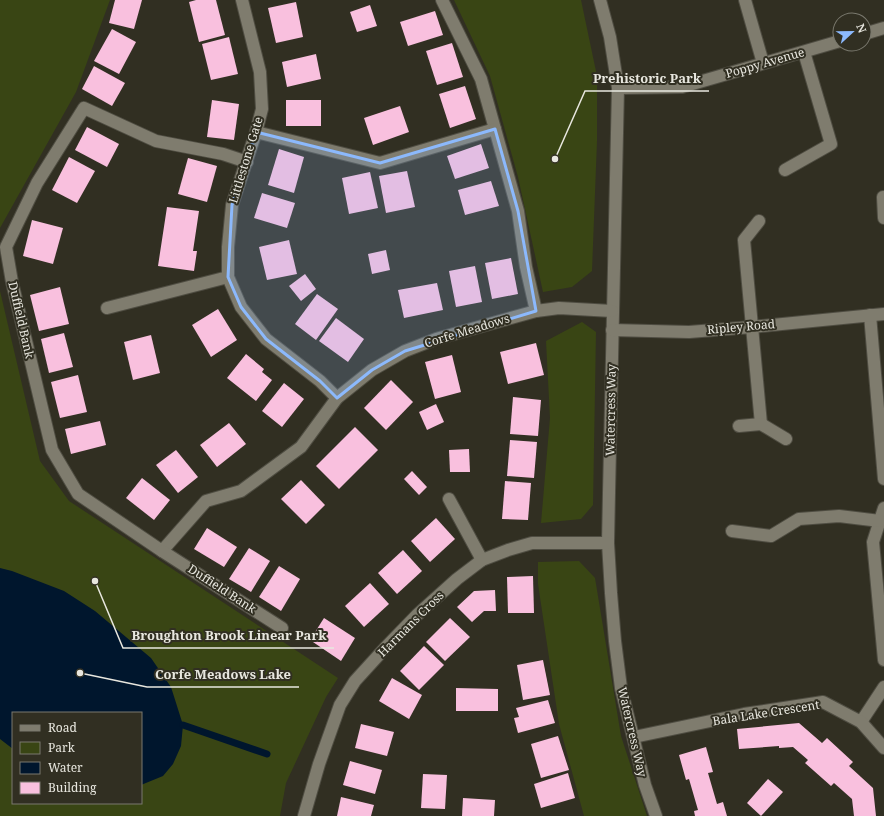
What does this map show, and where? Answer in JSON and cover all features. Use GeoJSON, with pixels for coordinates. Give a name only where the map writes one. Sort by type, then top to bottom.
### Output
{"type":"FeatureCollection","features":[{"type":"Feature","properties":{"kind":"street","name":"Littlestone Gate"},"geometry":{"type":"LineString","coordinates":[[242,0],[260,72],[262,109],[232,205],[228,247],[228,277],[241,307],[266,339],[320,381],[337,398]]}},
{"type":"Feature","properties":{"kind":"street"},"geometry":{"type":"LineString","coordinates":[[442,0],[481,79],[518,211],[526,267],[536,311]]}},
{"type":"Feature","properties":{"kind":"street","name":"Watercress Way"},"geometry":{"type":"LineString","coordinates":[[600,0],[610,37],[618,88],[608,543],[610,593],[621,688],[645,785],[656,816]]}},
{"type":"Feature","properties":{"kind":"street"},"geometry":{"type":"LineString","coordinates":[[745,0],[763,63]]}},
{"type":"Feature","properties":{"kind":"street"},"geometry":{"type":"LineString","coordinates":[[872,32],[884,28]]}},
{"type":"Feature","properties":{"kind":"street","name":"Poppy Avenue"},"geometry":{"type":"LineString","coordinates":[[618,88],[682,87],[832,44]]}},
{"type":"Feature","properties":{"kind":"street"},"geometry":{"type":"LineString","coordinates":[[785,170],[831,144],[804,52]]}},
{"type":"Feature","properties":{"kind":"street","name":"Duffield Bank"},"geometry":{"type":"LineString","coordinates":[[246,162],[223,154],[156,141],[84,108],[37,183],[6,247],[12,282],[52,450],[78,494],[162,551],[282,628]]}},
{"type":"Feature","properties":{"kind":"street"},"geometry":{"type":"LineString","coordinates":[[256,132],[380,163],[496,129]]}},
{"type":"Feature","properties":{"kind":"street"},"geometry":{"type":"LineString","coordinates":[[883,197],[884,218]]}},
{"type":"Feature","properties":{"kind":"street"},"geometry":{"type":"LineString","coordinates":[[759,221],[744,240],[761,424]]}},
{"type":"Feature","properties":{"kind":"street"},"geometry":{"type":"LineString","coordinates":[[108,308],[228,277]]}},
{"type":"Feature","properties":{"kind":"street","name":"Corfe Meadows"},"geometry":{"type":"LineString","coordinates":[[337,398],[372,370],[405,351],[436,339],[536,311],[559,308],[612,312]]}},
{"type":"Feature","properties":{"kind":"street","name":"Ripley Road"},"geometry":{"type":"LineString","coordinates":[[612,330],[689,332],[884,314]]}},
{"type":"Feature","properties":{"kind":"street"},"geometry":{"type":"LineString","coordinates":[[870,315],[884,479]]}},
{"type":"Feature","properties":{"kind":"street"},"geometry":{"type":"LineString","coordinates":[[162,551],[206,501],[241,491],[301,447],[337,398]]}},
{"type":"Feature","properties":{"kind":"street"},"geometry":{"type":"LineString","coordinates":[[739,426],[761,424],[786,439]]}},
{"type":"Feature","properties":{"kind":"street"},"geometry":{"type":"LineString","coordinates":[[449,499],[482,560]]}},
{"type":"Feature","properties":{"kind":"street"},"geometry":{"type":"LineString","coordinates":[[884,508],[873,542],[884,660]]}},
{"type":"Feature","properties":{"kind":"street"},"geometry":{"type":"LineString","coordinates":[[732,531],[771,536],[799,519],[839,516],[880,521]]}},
{"type":"Feature","properties":{"kind":"street","name":"Harmans Cross"},"geometry":{"type":"LineString","coordinates":[[304,816],[319,764],[340,705],[355,681],[417,614],[457,579],[482,560],[508,550],[532,543],[608,543]]}},
{"type":"Feature","properties":{"kind":"street"},"geometry":{"type":"LineString","coordinates":[[861,722],[884,687]]}},
{"type":"Feature","properties":{"kind":"street","name":"Bala Lake Crescent"},"geometry":{"type":"LineString","coordinates":[[634,737],[744,714],[823,702],[861,722],[884,748]]}},
{"type":"Feature","properties":{"kind":"highlighted area"},"geometry":{"type":"Polygon","coordinates":[[[495,129],[518,211],[536,311],[405,351],[372,370],[337,398],[320,381],[266,339],[241,307],[228,277],[232,205],[256,132],[380,163],[495,129]]]}},
{"type":"Feature","properties":{"kind":"green space"},"geometry":{"type":"Polygon","coordinates":[[[0,0],[110,0],[76,92],[0,228],[0,0]]]}},
{"type":"Feature","properties":{"kind":"green space"},"geometry":{"type":"Polygon","coordinates":[[[454,0],[581,0],[597,76],[597,141],[592,271],[572,287],[543,292],[518,177],[490,76],[454,0]]]}},
{"type":"Feature","properties":{"kind":"green space"},"geometry":{"type":"Polygon","coordinates":[[[0,291],[40,461],[69,501],[338,678],[326,697],[286,783],[280,816],[0,816],[0,291]]]}},
{"type":"Feature","properties":{"kind":"green space"},"geometry":{"type":"Polygon","coordinates":[[[582,322],[596,332],[593,505],[581,519],[541,523],[550,418],[546,341],[582,322]]]}},
{"type":"Feature","properties":{"kind":"green space"},"geometry":{"type":"Polygon","coordinates":[[[579,561],[595,578],[621,736],[647,816],[584,816],[559,724],[538,584],[538,562],[579,561]]]}},
{"type":"Feature","properties":{"kind":"water"},"geometry":{"type":"Polygon","coordinates":[[[0,568],[12,571],[64,591],[95,611],[151,658],[171,687],[183,725],[181,746],[173,764],[163,776],[142,785],[142,712],[12,712],[12,748],[0,739],[0,568]]]}},
{"type":"Feature","properties":{"kind":"building"},"geometry":{"type":"Polygon","coordinates":[[[115,0],[142,0],[134,29],[109,23],[115,0]]]}},
{"type":"Feature","properties":{"kind":"building"},"geometry":{"type":"Polygon","coordinates":[[[196,0],[216,0],[225,35],[199,42],[189,2],[196,0]]]}},
{"type":"Feature","properties":{"kind":"building"},"geometry":{"type":"Polygon","coordinates":[[[296,2],[303,37],[276,43],[268,8],[296,2]]]}},
{"type":"Feature","properties":{"kind":"building"},"geometry":{"type":"Polygon","coordinates":[[[370,5],[377,26],[357,32],[350,12],[370,5]]]}},
{"type":"Feature","properties":{"kind":"building"},"geometry":{"type":"Polygon","coordinates":[[[435,11],[443,35],[408,46],[400,22],[435,11]]]}},
{"type":"Feature","properties":{"kind":"building"},"geometry":{"type":"Polygon","coordinates":[[[112,29],[136,42],[119,74],[94,61],[112,29]]]}},
{"type":"Feature","properties":{"kind":"building"},"geometry":{"type":"Polygon","coordinates":[[[229,37],[238,74],[211,80],[202,44],[229,37]]]}},
{"type":"Feature","properties":{"kind":"building"},"geometry":{"type":"Polygon","coordinates":[[[452,43],[463,77],[437,85],[426,51],[452,43]]]}},
{"type":"Feature","properties":{"kind":"building"},"geometry":{"type":"Polygon","coordinates":[[[316,54],[321,79],[287,87],[282,62],[316,54]]]}},
{"type":"Feature","properties":{"kind":"building"},"geometry":{"type":"Polygon","coordinates":[[[94,66],[125,83],[112,106],[82,89],[94,66]]]}},
{"type":"Feature","properties":{"kind":"building"},"geometry":{"type":"Polygon","coordinates":[[[465,86],[476,119],[450,128],[439,94],[465,86]]]}},
{"type":"Feature","properties":{"kind":"building"},"geometry":{"type":"Polygon","coordinates":[[[212,100],[239,104],[234,140],[207,137],[212,100]]]}},
{"type":"Feature","properties":{"kind":"building"},"geometry":{"type":"Polygon","coordinates":[[[286,100],[321,100],[321,126],[286,126],[286,100]]]}},
{"type":"Feature","properties":{"kind":"building"},"geometry":{"type":"Polygon","coordinates":[[[400,106],[409,132],[373,145],[364,118],[400,106]]]}},
{"type":"Feature","properties":{"kind":"building"},"geometry":{"type":"Polygon","coordinates":[[[87,127],[119,144],[107,167],[75,150],[87,127]]]}},
{"type":"Feature","properties":{"kind":"building"},"geometry":{"type":"Polygon","coordinates":[[[481,144],[489,168],[455,179],[447,156],[481,144]]]}},
{"type":"Feature","properties":{"kind":"building"},"geometry":{"type":"Polygon","coordinates":[[[279,149],[304,157],[294,193],[268,185],[279,149]]]}},
{"type":"Feature","properties":{"kind":"building"},"geometry":{"type":"Polygon","coordinates":[[[69,157],[95,171],[77,203],[52,190],[69,157]]]}},
{"type":"Feature","properties":{"kind":"building"},"geometry":{"type":"Polygon","coordinates":[[[188,158],[217,166],[207,202],[178,194],[188,158]]]}},
{"type":"Feature","properties":{"kind":"building"},"geometry":{"type":"Polygon","coordinates":[[[407,171],[415,207],[386,213],[379,176],[407,171]]]}},
{"type":"Feature","properties":{"kind":"building"},"geometry":{"type":"Polygon","coordinates":[[[370,172],[378,208],[349,214],[342,178],[370,172]]]}},
{"type":"Feature","properties":{"kind":"building"},"geometry":{"type":"Polygon","coordinates":[[[491,181],[499,206],[465,215],[458,190],[491,181]]]}},
{"type":"Feature","properties":{"kind":"building"},"geometry":{"type":"Polygon","coordinates":[[[262,193],[295,203],[287,228],[254,218],[262,193]]]}},
{"type":"Feature","properties":{"kind":"building"},"geometry":{"type":"Polygon","coordinates":[[[167,207],[199,211],[193,251],[197,251],[194,271],[158,266],[167,207]]]}},
{"type":"Feature","properties":{"kind":"building"},"geometry":{"type":"Polygon","coordinates":[[[32,220],[63,228],[53,264],[23,256],[32,220]]]}},
{"type":"Feature","properties":{"kind":"building"},"geometry":{"type":"Polygon","coordinates":[[[289,240],[297,274],[267,280],[259,247],[289,240]]]}},
{"type":"Feature","properties":{"kind":"building"},"geometry":{"type":"Polygon","coordinates":[[[386,250],[390,270],[372,274],[368,254],[386,250]]]}},
{"type":"Feature","properties":{"kind":"building"},"geometry":{"type":"Polygon","coordinates":[[[511,258],[518,294],[492,299],[485,263],[511,258]]]}},
{"type":"Feature","properties":{"kind":"building"},"geometry":{"type":"Polygon","coordinates":[[[475,266],[482,302],[456,307],[449,271],[475,266]]]}},
{"type":"Feature","properties":{"kind":"building"},"geometry":{"type":"Polygon","coordinates":[[[305,274],[316,289],[301,301],[289,286],[305,274]]]}},
{"type":"Feature","properties":{"kind":"building"},"geometry":{"type":"Polygon","coordinates":[[[437,283],[443,310],[404,318],[398,290],[437,283]]]}},
{"type":"Feature","properties":{"kind":"building"},"geometry":{"type":"Polygon","coordinates":[[[60,287],[69,324],[39,331],[30,295],[60,287]]]}},
{"type":"Feature","properties":{"kind":"building"},"geometry":{"type":"Polygon","coordinates":[[[317,294],[338,309],[316,340],[295,324],[317,294]]]}},
{"type":"Feature","properties":{"kind":"building"},"geometry":{"type":"Polygon","coordinates":[[[218,309],[237,340],[211,357],[192,325],[218,309]]]}},
{"type":"Feature","properties":{"kind":"building"},"geometry":{"type":"Polygon","coordinates":[[[336,318],[364,339],[348,362],[319,341],[336,318]]]}},
{"type":"Feature","properties":{"kind":"building"},"geometry":{"type":"Polygon","coordinates":[[[64,333],[73,367],[49,373],[41,339],[64,333]]]}},
{"type":"Feature","properties":{"kind":"building"},"geometry":{"type":"Polygon","coordinates":[[[151,335],[160,373],[133,380],[124,342],[151,335]]]}},
{"type":"Feature","properties":{"kind":"building"},"geometry":{"type":"Polygon","coordinates":[[[536,343],[544,375],[508,384],[500,352],[536,343]]]}},
{"type":"Feature","properties":{"kind":"building"},"geometry":{"type":"Polygon","coordinates":[[[246,354],[264,369],[262,372],[272,380],[256,401],[227,378],[246,354]]]}},
{"type":"Feature","properties":{"kind":"building"},"geometry":{"type":"Polygon","coordinates":[[[452,355],[461,392],[435,399],[425,362],[452,355]]]}},
{"type":"Feature","properties":{"kind":"building"},"geometry":{"type":"Polygon","coordinates":[[[78,375],[87,412],[60,418],[51,382],[78,375]]]}},
{"type":"Feature","properties":{"kind":"building"},"geometry":{"type":"Polygon","coordinates":[[[391,380],[413,402],[386,430],[364,408],[391,380]]]}},
{"type":"Feature","properties":{"kind":"building"},"geometry":{"type":"Polygon","coordinates":[[[284,383],[304,399],[282,427],[262,411],[284,383]]]}},
{"type":"Feature","properties":{"kind":"building"},"geometry":{"type":"Polygon","coordinates":[[[513,397],[541,400],[538,436],[510,434],[513,397]]]}},
{"type":"Feature","properties":{"kind":"building"},"geometry":{"type":"Polygon","coordinates":[[[436,404],[444,422],[427,430],[419,412],[436,404]]]}},
{"type":"Feature","properties":{"kind":"building"},"geometry":{"type":"Polygon","coordinates":[[[100,421],[106,445],[71,454],[65,429],[100,421]]]}},
{"type":"Feature","properties":{"kind":"building"},"geometry":{"type":"Polygon","coordinates":[[[229,423],[246,444],[217,467],[200,445],[229,423]]]}},
{"type":"Feature","properties":{"kind":"building"},"geometry":{"type":"Polygon","coordinates":[[[355,427],[378,450],[339,489],[316,466],[355,427]]]}},
{"type":"Feature","properties":{"kind":"building"},"geometry":{"type":"Polygon","coordinates":[[[510,440],[537,442],[534,478],[507,476],[510,440]]]}},
{"type":"Feature","properties":{"kind":"building"},"geometry":{"type":"Polygon","coordinates":[[[469,449],[470,472],[450,472],[449,450],[469,449]]]}},
{"type":"Feature","properties":{"kind":"building"},"geometry":{"type":"Polygon","coordinates":[[[176,450],[198,477],[178,493],[156,465],[176,450]]]}},
{"type":"Feature","properties":{"kind":"building"},"geometry":{"type":"Polygon","coordinates":[[[412,471],[427,487],[419,495],[404,479],[412,471]]]}},
{"type":"Feature","properties":{"kind":"building"},"geometry":{"type":"Polygon","coordinates":[[[142,478],[170,500],[154,520],[126,498],[142,478]]]}},
{"type":"Feature","properties":{"kind":"building"},"geometry":{"type":"Polygon","coordinates":[[[301,480],[325,505],[306,524],[281,499],[301,480]]]}},
{"type":"Feature","properties":{"kind":"building"},"geometry":{"type":"Polygon","coordinates":[[[505,481],[531,483],[528,520],[502,519],[505,481]]]}},
{"type":"Feature","properties":{"kind":"building"},"geometry":{"type":"Polygon","coordinates":[[[436,518],[455,539],[430,562],[411,541],[436,518]]]}},
{"type":"Feature","properties":{"kind":"building"},"geometry":{"type":"Polygon","coordinates":[[[207,528],[237,547],[224,567],[194,549],[207,528]]]}},
{"type":"Feature","properties":{"kind":"building"},"geometry":{"type":"Polygon","coordinates":[[[249,548],[270,561],[251,592],[229,579],[249,548]]]}},
{"type":"Feature","properties":{"kind":"building"},"geometry":{"type":"Polygon","coordinates":[[[403,550],[422,571],[397,594],[378,573],[403,550]]]}},
{"type":"Feature","properties":{"kind":"building"},"geometry":{"type":"Polygon","coordinates":[[[279,566],[300,579],[281,611],[259,597],[279,566]]]}},
{"type":"Feature","properties":{"kind":"building"},"geometry":{"type":"Polygon","coordinates":[[[533,576],[534,613],[508,613],[507,577],[533,576]]]}},
{"type":"Feature","properties":{"kind":"building"},"geometry":{"type":"Polygon","coordinates":[[[370,583],[389,604],[364,627],[345,606],[370,583]]]}},
{"type":"Feature","properties":{"kind":"building"},"geometry":{"type":"Polygon","coordinates":[[[495,590],[496,611],[484,611],[472,622],[457,607],[474,591],[495,590]]]}},
{"type":"Feature","properties":{"kind":"building"},"geometry":{"type":"Polygon","coordinates":[[[324,618],[355,638],[341,661],[310,640],[324,618]]]}},
{"type":"Feature","properties":{"kind":"building"},"geometry":{"type":"Polygon","coordinates":[[[450,618],[470,637],[445,661],[426,642],[450,618]]]}},
{"type":"Feature","properties":{"kind":"building"},"geometry":{"type":"Polygon","coordinates":[[[424,646],[444,665],[419,690],[400,671],[424,646]]]}},
{"type":"Feature","properties":{"kind":"building"},"geometry":{"type":"Polygon","coordinates":[[[543,660],[550,695],[523,700],[517,665],[543,660]]]}},
{"type":"Feature","properties":{"kind":"building"},"geometry":{"type":"Polygon","coordinates":[[[392,678],[422,695],[409,719],[379,701],[392,678]]]}},
{"type":"Feature","properties":{"kind":"building"},"geometry":{"type":"Polygon","coordinates":[[[456,688],[498,689],[498,711],[456,711],[456,688]]]}},
{"type":"Feature","properties":{"kind":"building"},"geometry":{"type":"Polygon","coordinates":[[[548,700],[555,723],[518,733],[514,718],[519,717],[516,708],[548,700]]]}},
{"type":"Feature","properties":{"kind":"building"},"geometry":{"type":"Polygon","coordinates":[[[799,723],[822,743],[827,738],[853,762],[849,766],[873,788],[876,816],[854,816],[852,799],[834,783],[831,786],[805,763],[808,760],[793,747],[779,748],[779,746],[739,749],[737,729],[799,723]]]}},
{"type":"Feature","properties":{"kind":"building"},"geometry":{"type":"Polygon","coordinates":[[[361,724],[394,732],[387,756],[355,748],[361,724]]]}},
{"type":"Feature","properties":{"kind":"building"},"geometry":{"type":"Polygon","coordinates":[[[558,736],[569,770],[541,778],[531,744],[558,736]]]}},
{"type":"Feature","properties":{"kind":"building"},"geometry":{"type":"Polygon","coordinates":[[[706,747],[713,772],[708,773],[717,804],[723,802],[727,816],[695,816],[694,811],[698,810],[689,779],[686,780],[679,755],[706,747]]]}},
{"type":"Feature","properties":{"kind":"building"},"geometry":{"type":"Polygon","coordinates":[[[350,761],[382,770],[375,794],[343,785],[350,761]]]}},
{"type":"Feature","properties":{"kind":"building"},"geometry":{"type":"Polygon","coordinates":[[[568,773],[575,798],[541,808],[534,784],[568,773]]]}},
{"type":"Feature","properties":{"kind":"building"},"geometry":{"type":"Polygon","coordinates":[[[423,774],[447,775],[445,809],[421,808],[423,774]]]}},
{"type":"Feature","properties":{"kind":"building"},"geometry":{"type":"Polygon","coordinates":[[[768,779],[783,792],[761,816],[747,803],[768,779]]]}},
{"type":"Feature","properties":{"kind":"building"},"geometry":{"type":"Polygon","coordinates":[[[341,797],[374,805],[371,816],[337,816],[341,797]]]}},
{"type":"Feature","properties":{"kind":"building"},"geometry":{"type":"Polygon","coordinates":[[[463,798],[495,800],[494,816],[462,816],[463,798]]]}},
{"type":"Feature","properties":{"kind":"waterway"},"geometry":{"type":"LineString","coordinates":[[183,725],[267,754]]}},
{"type":"Feature","properties":{"kind":"place","name":"Prehistoric Park"},"geometry":{"type":"Point","coordinates":[555,159]}},
{"type":"Feature","properties":{"kind":"place","name":"Broughton Brook Linear Park"},"geometry":{"type":"Point","coordinates":[95,581]}},
{"type":"Feature","properties":{"kind":"place","name":"Corfe Meadows Lake"},"geometry":{"type":"Point","coordinates":[80,673]}}]}
